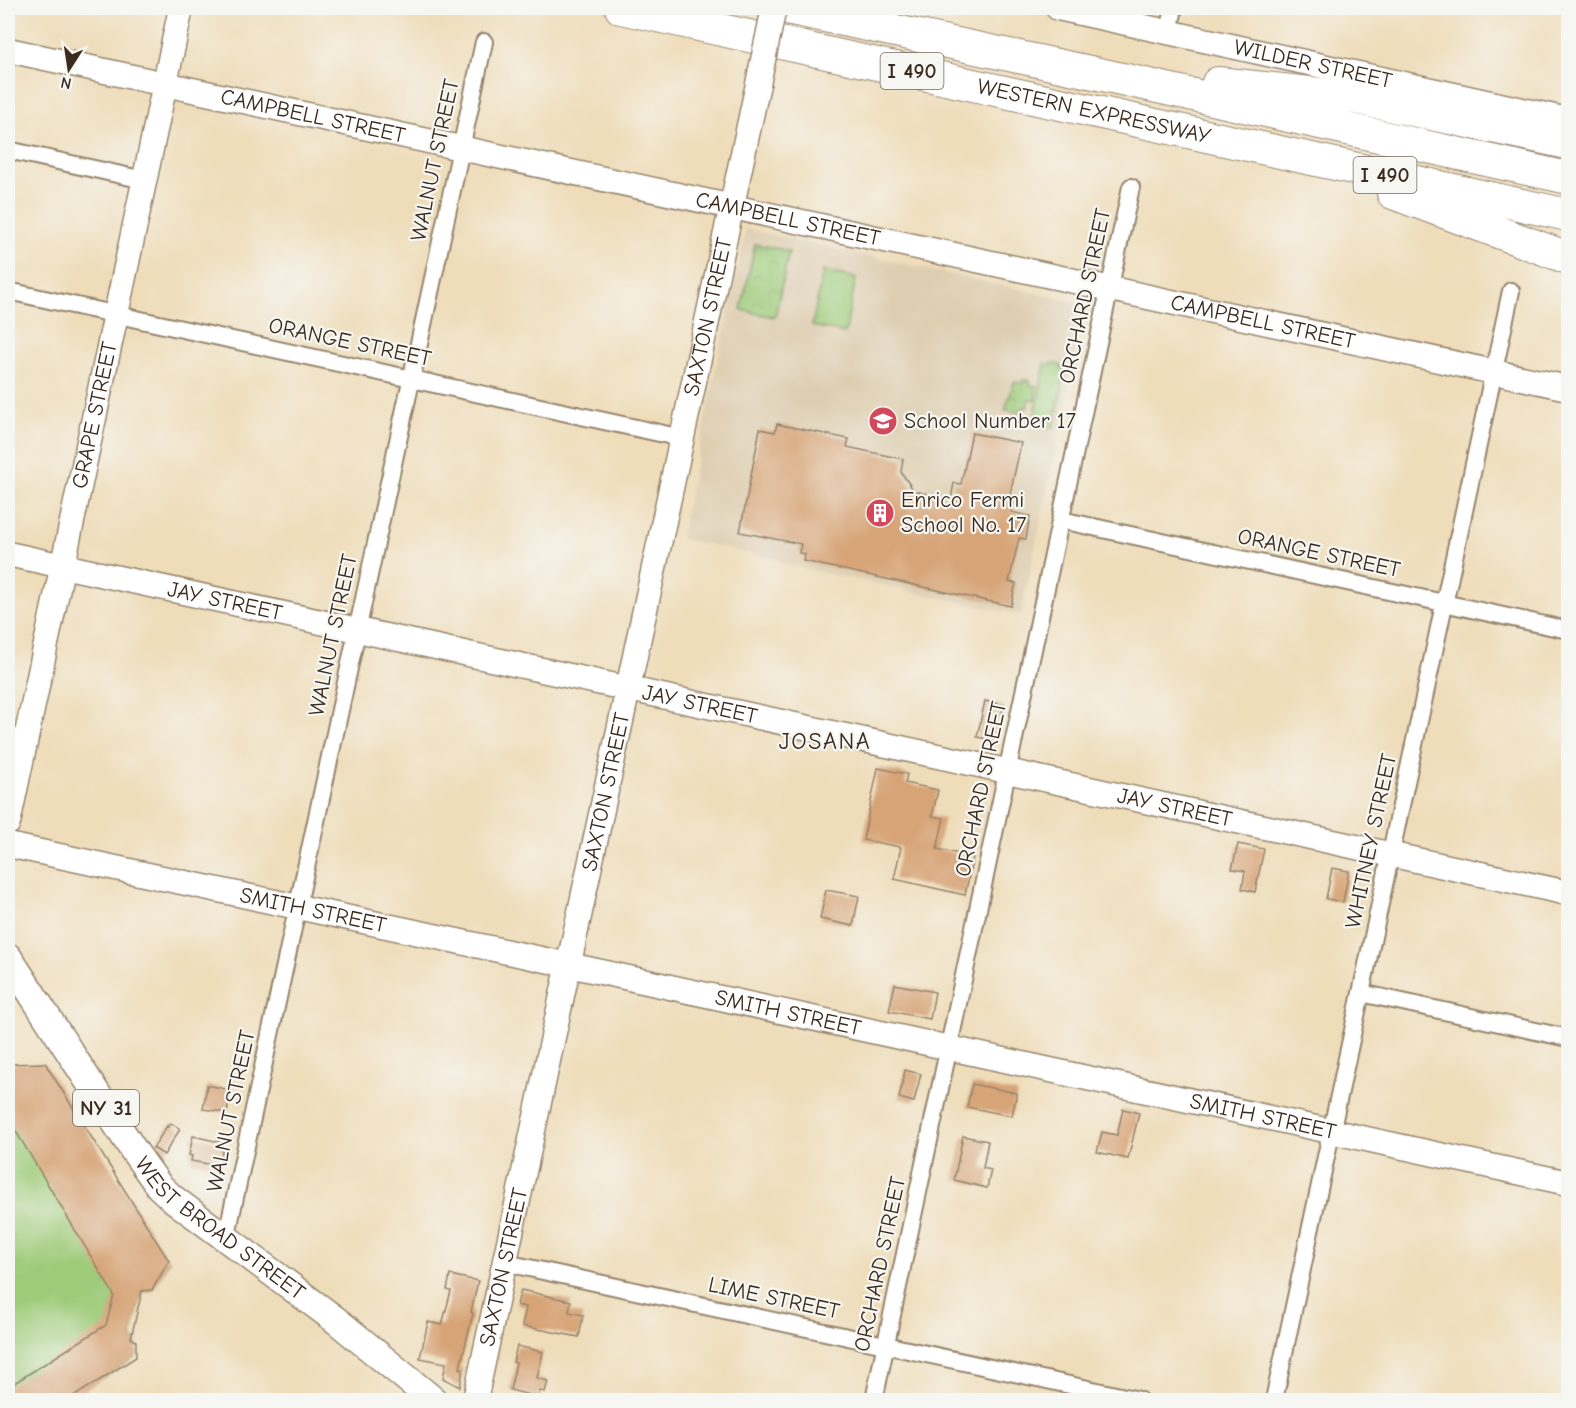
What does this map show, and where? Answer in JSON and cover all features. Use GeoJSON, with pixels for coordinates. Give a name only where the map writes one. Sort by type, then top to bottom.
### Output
{"type":"FeatureCollection","features":[{"type":"Feature","properties":{"kind":"highway","name":"WESTERN EXPRESSWAY"},"geometry":{"type":"LineString","coordinates":[[621,8],[1569,214]]}},
{"type":"Feature","properties":{"kind":"highway","name":"WESTERN EXPRESSWAY"},"geometry":{"type":"LineString","coordinates":[[787,8],[1569,178]]}},
{"type":"Feature","properties":{"kind":"highway"},"geometry":{"type":"LineString","coordinates":[[1099,74],[1172,76],[1209,82],[1334,94],[1569,143]]}},
{"type":"Feature","properties":{"kind":"highway"},"geometry":{"type":"LineString","coordinates":[[1203,135],[1279,156],[1381,189],[1569,258]]}},
{"type":"Feature","properties":{"kind":"main road","name":"WEST BROAD STREET"},"geometry":{"type":"LineString","coordinates":[[8,957],[134,1151],[153,1178],[172,1198],[337,1322],[433,1401]]}},
{"type":"Feature","properties":{"kind":"street","name":"SAXTON STREET"},"geometry":{"type":"LineString","coordinates":[[475,1401],[774,8]]}},
{"type":"Feature","properties":{"kind":"street","name":"WILDER STREET"},"geometry":{"type":"LineString","coordinates":[[1058,8],[1569,120]]}},
{"type":"Feature","properties":{"kind":"street"},"geometry":{"type":"LineString","coordinates":[[1169,32],[1174,8]]}},
{"type":"Feature","properties":{"kind":"street","name":"GRAPE STREET"},"geometry":{"type":"LineString","coordinates":[[8,823],[180,12]]}},
{"type":"Feature","properties":{"kind":"street","name":"WALNUT STREET"},"geometry":{"type":"LineString","coordinates":[[226,1239],[484,42]]}},
{"type":"Feature","properties":{"kind":"street","name":"CAMPBELL STREET"},"geometry":{"type":"LineString","coordinates":[[8,50],[1569,388]]}},
{"type":"Feature","properties":{"kind":"street"},"geometry":{"type":"LineString","coordinates":[[8,150],[144,180]]}},
{"type":"Feature","properties":{"kind":"street","name":"ORCHARD STREET"},"geometry":{"type":"LineString","coordinates":[[874,1401],[1131,187]]}},
{"type":"Feature","properties":{"kind":"street","name":"ORANGE STREET"},"geometry":{"type":"LineString","coordinates":[[8,291],[682,438]]}},
{"type":"Feature","properties":{"kind":"street","name":"WHITNEY STREET"},"geometry":{"type":"LineString","coordinates":[[1274,1401],[1511,291]]}},
{"type":"Feature","properties":{"kind":"street","name":"ORANGE STREET"},"geometry":{"type":"LineString","coordinates":[[1061,520],[1569,630]]}},
{"type":"Feature","properties":{"kind":"street","name":"JAY STREET"},"geometry":{"type":"LineString","coordinates":[[8,554],[1569,893]]}},
{"type":"Feature","properties":{"kind":"street","name":"SMITH STREET"},"geometry":{"type":"LineString","coordinates":[[8,845],[1569,1183]]}},
{"type":"Feature","properties":{"kind":"street"},"geometry":{"type":"LineString","coordinates":[[1361,993],[1569,1038]]}},
{"type":"Feature","properties":{"kind":"street","name":"LIME STREET"},"geometry":{"type":"LineString","coordinates":[[506,1263],[1139,1401]]}},
{"type":"Feature","properties":{"kind":"shaded area","name":"School Number 17"},"geometry":{"type":"Polygon","coordinates":[[[746,229],[1086,304],[1021,615],[784,564],[778,560],[680,538],[746,229]]]}},
{"type":"Feature","properties":{"kind":"green space"},"geometry":{"type":"Polygon","coordinates":[[[755,244],[789,251],[775,317],[741,310],[755,244]]]}},
{"type":"Feature","properties":{"kind":"green space"},"geometry":{"type":"Polygon","coordinates":[[[823,271],[856,278],[845,333],[812,326],[823,271]]]}},
{"type":"Feature","properties":{"kind":"green space"},"geometry":{"type":"Polygon","coordinates":[[[1052,363],[1066,369],[1054,427],[1049,426],[1048,429],[1033,423],[1045,364],[1051,365],[1052,363]]]}},
{"type":"Feature","properties":{"kind":"green space"},"geometry":{"type":"Polygon","coordinates":[[[1023,380],[1030,381],[1030,385],[1037,386],[1035,400],[1029,399],[1027,408],[1022,407],[1021,413],[1005,410],[1014,382],[1022,383],[1023,380]]]}},
{"type":"Feature","properties":{"kind":"green space"},"geometry":{"type":"Polygon","coordinates":[[[8,1073],[169,1261],[152,1290],[142,1292],[131,1337],[136,1341],[136,1357],[67,1400],[8,1400],[8,1073]]]}},
{"type":"Feature","properties":{"kind":"building","name":"Enrico Fermi School No. 17"},"geometry":{"type":"Polygon","coordinates":[[[777,424],[849,439],[847,447],[903,459],[901,472],[914,491],[951,499],[954,483],[961,484],[972,433],[1021,443],[1010,495],[1015,496],[1011,512],[1030,516],[1026,539],[1019,538],[1009,582],[1016,583],[1011,606],[803,561],[805,554],[799,553],[801,544],[740,532],[760,429],[775,432],[777,424]]]}},
{"type":"Feature","properties":{"kind":"building"},"geometry":{"type":"Polygon","coordinates":[[[985,701],[1004,705],[996,741],[977,737],[985,701]]]}},
{"type":"Feature","properties":{"kind":"building"},"geometry":{"type":"Polygon","coordinates":[[[878,768],[907,774],[905,783],[938,790],[932,816],[944,818],[937,849],[973,857],[965,895],[894,879],[901,847],[863,840],[878,768]]]}},
{"type":"Feature","properties":{"kind":"building"},"geometry":{"type":"Polygon","coordinates":[[[1238,844],[1264,849],[1255,892],[1242,889],[1245,871],[1232,869],[1238,844]]]}},
{"type":"Feature","properties":{"kind":"building"},"geometry":{"type":"Polygon","coordinates":[[[1332,868],[1349,871],[1343,902],[1326,899],[1332,868]]]}},
{"type":"Feature","properties":{"kind":"building"},"geometry":{"type":"Polygon","coordinates":[[[826,890],[859,896],[853,926],[820,919],[826,890]]]}},
{"type":"Feature","properties":{"kind":"building"},"geometry":{"type":"Polygon","coordinates":[[[895,984],[935,992],[930,1019],[889,1011],[895,984]]]}},
{"type":"Feature","properties":{"kind":"building"},"geometry":{"type":"Polygon","coordinates":[[[45,1063],[169,1261],[152,1290],[142,1291],[131,1338],[136,1341],[136,1357],[67,1401],[8,1401],[8,1387],[106,1325],[114,1295],[8,1118],[8,1064],[45,1063]]]}},
{"type":"Feature","properties":{"kind":"building"},"geometry":{"type":"Polygon","coordinates":[[[905,1070],[921,1074],[914,1102],[899,1098],[905,1070]]]}},
{"type":"Feature","properties":{"kind":"building"},"geometry":{"type":"Polygon","coordinates":[[[972,1084],[1017,1093],[1012,1116],[967,1107],[972,1084]]]}},
{"type":"Feature","properties":{"kind":"building"},"geometry":{"type":"Polygon","coordinates":[[[207,1085],[231,1090],[227,1113],[203,1109],[207,1085]]]}},
{"type":"Feature","properties":{"kind":"building"},"geometry":{"type":"Polygon","coordinates":[[[1123,1109],[1139,1113],[1128,1159],[1097,1152],[1102,1132],[1117,1135],[1123,1109]]]}},
{"type":"Feature","properties":{"kind":"building"},"geometry":{"type":"Polygon","coordinates":[[[171,1123],[180,1129],[164,1155],[153,1148],[171,1123]]]}},
{"type":"Feature","properties":{"kind":"building"},"geometry":{"type":"Polygon","coordinates":[[[193,1136],[224,1143],[219,1166],[191,1161],[192,1156],[189,1155],[193,1136]]]}},
{"type":"Feature","properties":{"kind":"building"},"geometry":{"type":"Polygon","coordinates":[[[963,1136],[988,1141],[983,1168],[991,1170],[987,1188],[954,1180],[963,1136]]]}},
{"type":"Feature","properties":{"kind":"building"},"geometry":{"type":"Polygon","coordinates":[[[450,1275],[478,1281],[460,1368],[463,1369],[460,1387],[443,1378],[446,1363],[420,1358],[428,1322],[442,1325],[451,1291],[447,1290],[450,1275]]]}},
{"type":"Feature","properties":{"kind":"building"},"geometry":{"type":"Polygon","coordinates":[[[521,1290],[571,1301],[569,1312],[583,1315],[579,1337],[522,1326],[526,1307],[517,1305],[521,1290]]]}},
{"type":"Feature","properties":{"kind":"building"},"geometry":{"type":"Polygon","coordinates":[[[517,1346],[543,1352],[537,1378],[548,1381],[545,1392],[540,1391],[538,1397],[510,1390],[517,1346]]]}},
{"type":"Feature","properties":{"kind":"place","name":"School Number 17"},"geometry":{"type":"Point","coordinates":[883,421]}},
{"type":"Feature","properties":{"kind":"place","name":"Enrico Fermi School No. 17"},"geometry":{"type":"Point","coordinates":[880,513]}},
{"type":"Feature","properties":{"kind":"district","name":"JOSANA"},"geometry":{"type":"Point","coordinates":[825,741]}}]}
